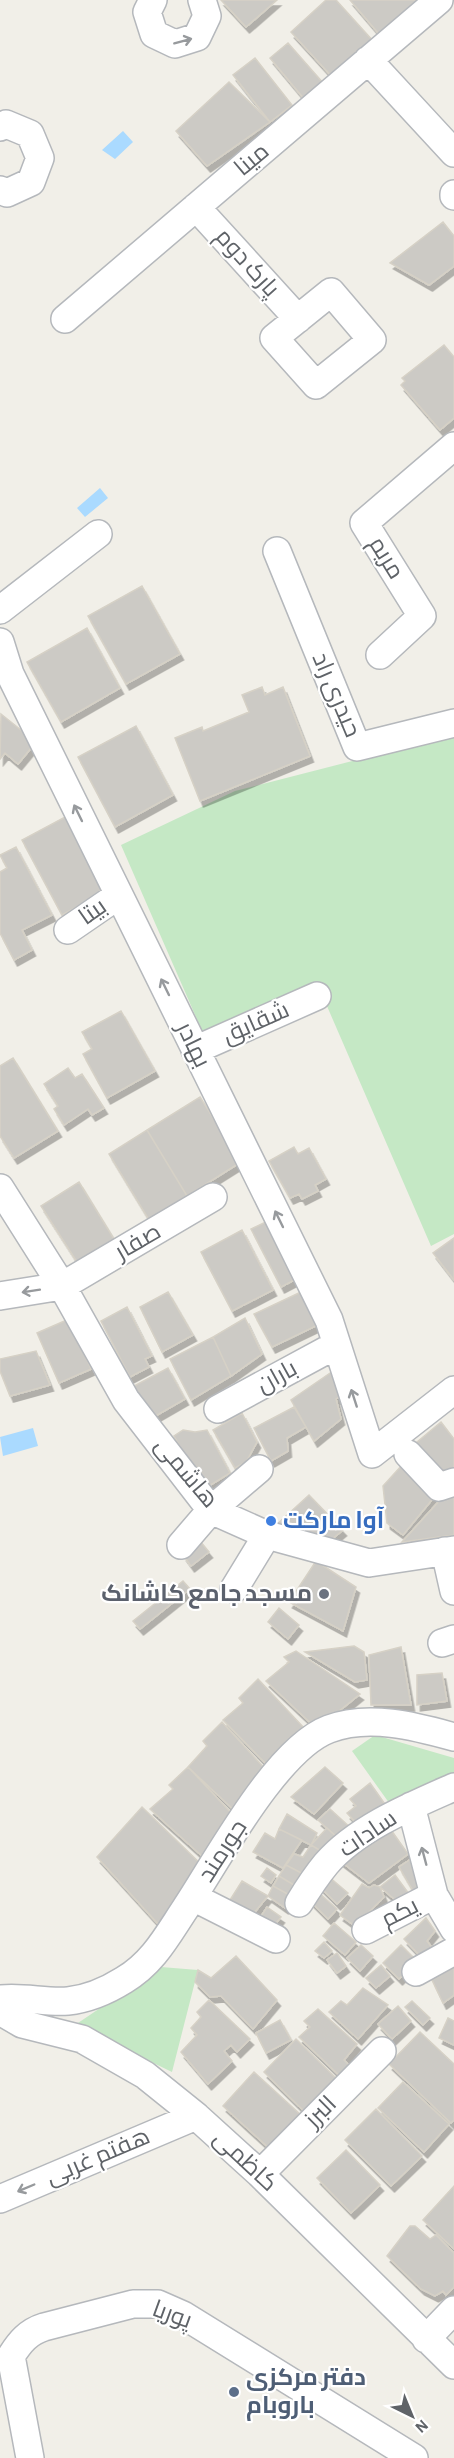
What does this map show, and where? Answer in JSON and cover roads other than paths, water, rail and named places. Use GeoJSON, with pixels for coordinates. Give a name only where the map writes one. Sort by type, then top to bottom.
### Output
{"type":"FeatureCollection","features":[{"type":"Feature","properties":{"kind":"street"},"geometry":{"type":"LineString","coordinates":[[153,0],[147,12],[154,34],[175,44],[197,37],[207,16],[202,0]]}},
{"type":"Feature","properties":{"kind":"street","name":"مینا"},"geometry":{"type":"LineString","coordinates":[[65,319],[438,0]]}},
{"type":"Feature","properties":{"kind":"street"},"geometry":{"type":"LineString","coordinates":[[368,60],[454,153]]}},
{"type":"Feature","properties":{"kind":"street"},"geometry":{"type":"LineString","coordinates":[[0,127],[6,124],[30,134],[40,158],[31,182],[7,193],[0,190]]}},
{"type":"Feature","properties":{"kind":"street","name":"پارک دوم"},"geometry":{"type":"LineString","coordinates":[[196,207],[297,319]]}},
{"type":"Feature","properties":{"kind":"street","name":"مریم"},"geometry":{"type":"LineString","coordinates":[[380,655],[422,616],[364,523],[454,446]]}},
{"type":"Feature","properties":{"kind":"street"},"geometry":{"type":"LineString","coordinates":[[0,610],[98,534]]}},
{"type":"Feature","properties":{"kind":"street","name":"حیدری راد"},"geometry":{"type":"LineString","coordinates":[[277,551],[357,747],[454,723]]}},
{"type":"Feature","properties":{"kind":"street","name":"بهادر"},"geometry":{"type":"LineString","coordinates":[[0,642],[10,674],[328,1320],[372,1454],[454,1390]]}},
{"type":"Feature","properties":{"kind":"street","name":"بیتا"},"geometry":{"type":"LineString","coordinates":[[68,930],[119,895]]}},
{"type":"Feature","properties":{"kind":"street","name":"شقایق"},"geometry":{"type":"LineString","coordinates":[[195,1050],[317,996]]}},
{"type":"Feature","properties":{"kind":"street","name":"هاشمی"},"geometry":{"type":"LineString","coordinates":[[0,1188],[62,1286],[126,1400],[210,1510],[267,1535],[369,1563],[450,1551]]}},
{"type":"Feature","properties":{"kind":"street","name":"صفار"},"geometry":{"type":"LineString","coordinates":[[62,1286],[213,1197]]}},
{"type":"Feature","properties":{"kind":"street"},"geometry":{"type":"LineString","coordinates":[[0,1296],[62,1286]]}},
{"type":"Feature","properties":{"kind":"street","name":"باران"},"geometry":{"type":"LineString","coordinates":[[218,1409],[336,1345]]}},
{"type":"Feature","properties":{"kind":"street"},"geometry":{"type":"LineString","coordinates":[[408,1454],[439,1486],[454,1482]]}},
{"type":"Feature","properties":{"kind":"street"},"geometry":{"type":"LineString","coordinates":[[181,1545],[210,1510],[259,1468]]}},
{"type":"Feature","properties":{"kind":"street"},"geometry":{"type":"LineString","coordinates":[[234,1589],[267,1535]]}},
{"type":"Feature","properties":{"kind":"street"},"geometry":{"type":"LineString","coordinates":[[450,1551],[454,1591]]}},
{"type":"Feature","properties":{"kind":"street","name":"جورمند"},"geometry":{"type":"LineString","coordinates":[[0,1999],[68,2001],[96,1994],[124,1980],[153,1959],[263,1790],[294,1751],[328,1729],[362,1721],[421,1727],[454,1737]]}},
{"type":"Feature","properties":{"kind":"street","name":"سادات"},"geometry":{"type":"LineString","coordinates":[[299,1903],[326,1863],[368,1830],[411,1806],[454,1787]]}},
{"type":"Feature","properties":{"kind":"street"},"geometry":{"type":"LineString","coordinates":[[411,1806],[434,1895],[454,1929]]}},
{"type":"Feature","properties":{"kind":"street","name":"یکم"},"geometry":{"type":"LineString","coordinates":[[366,1930],[434,1895]]}},
{"type":"Feature","properties":{"kind":"street"},"geometry":{"type":"LineString","coordinates":[[193,1897],[276,1939]]}},
{"type":"Feature","properties":{"kind":"street"},"geometry":{"type":"LineString","coordinates":[[416,1972],[454,1951]]}},
{"type":"Feature","properties":{"kind":"street","name":"کاظمی"},"geometry":{"type":"LineString","coordinates":[[0,2011],[22,2024],[82,2039],[98,2046],[145,2075],[196,2116],[260,2174],[454,2365]]}},
{"type":"Feature","properties":{"kind":"street","name":"البرز"},"geometry":{"type":"LineString","coordinates":[[260,2174],[382,2050]]}},
{"type":"Feature","properties":{"kind":"street","name":"هفتم غربی"},"geometry":{"type":"LineString","coordinates":[[0,2199],[196,2116]]}},
{"type":"Feature","properties":{"kind":"street","name":"پوریا"},"geometry":{"type":"LineString","coordinates":[[30,2458],[11,2356],[19,2343],[32,2331],[44,2327],[141,2304],[158,2304],[183,2314],[414,2458]]}},
{"type":"Feature","properties":{"kind":"street"},"geometry":{"type":"LineString","coordinates":[[426,2339],[454,2310]]}},
{"type":"Feature","properties":{"kind":"water"},"geometry":{"type":"Polygon","coordinates":[[[123,131],[133,142],[115,159],[102,150],[123,131]]]}},
{"type":"Feature","properties":{"kind":"water"},"geometry":{"type":"Polygon","coordinates":[[[100,488],[108,498],[85,517],[77,508],[100,488]]]}},
{"type":"Feature","properties":{"kind":"water"},"geometry":{"type":"Polygon","coordinates":[[[33,1428],[38,1446],[3,1456],[0,1437],[33,1428]]]}},
{"type":"Feature","properties":{"kind":"place","name":"آوا مارکت"},"geometry":{"type":"Point","coordinates":[271,1521]}},
{"type":"Feature","properties":{"kind":"place","name":"مسجد جامع کاشانک"},"geometry":{"type":"Point","coordinates":[324,1594]}},
{"type":"Feature","properties":{"kind":"place","name":"دفتر مرکزی باروبام"},"geometry":{"type":"Point","coordinates":[234,2392]}}]}
